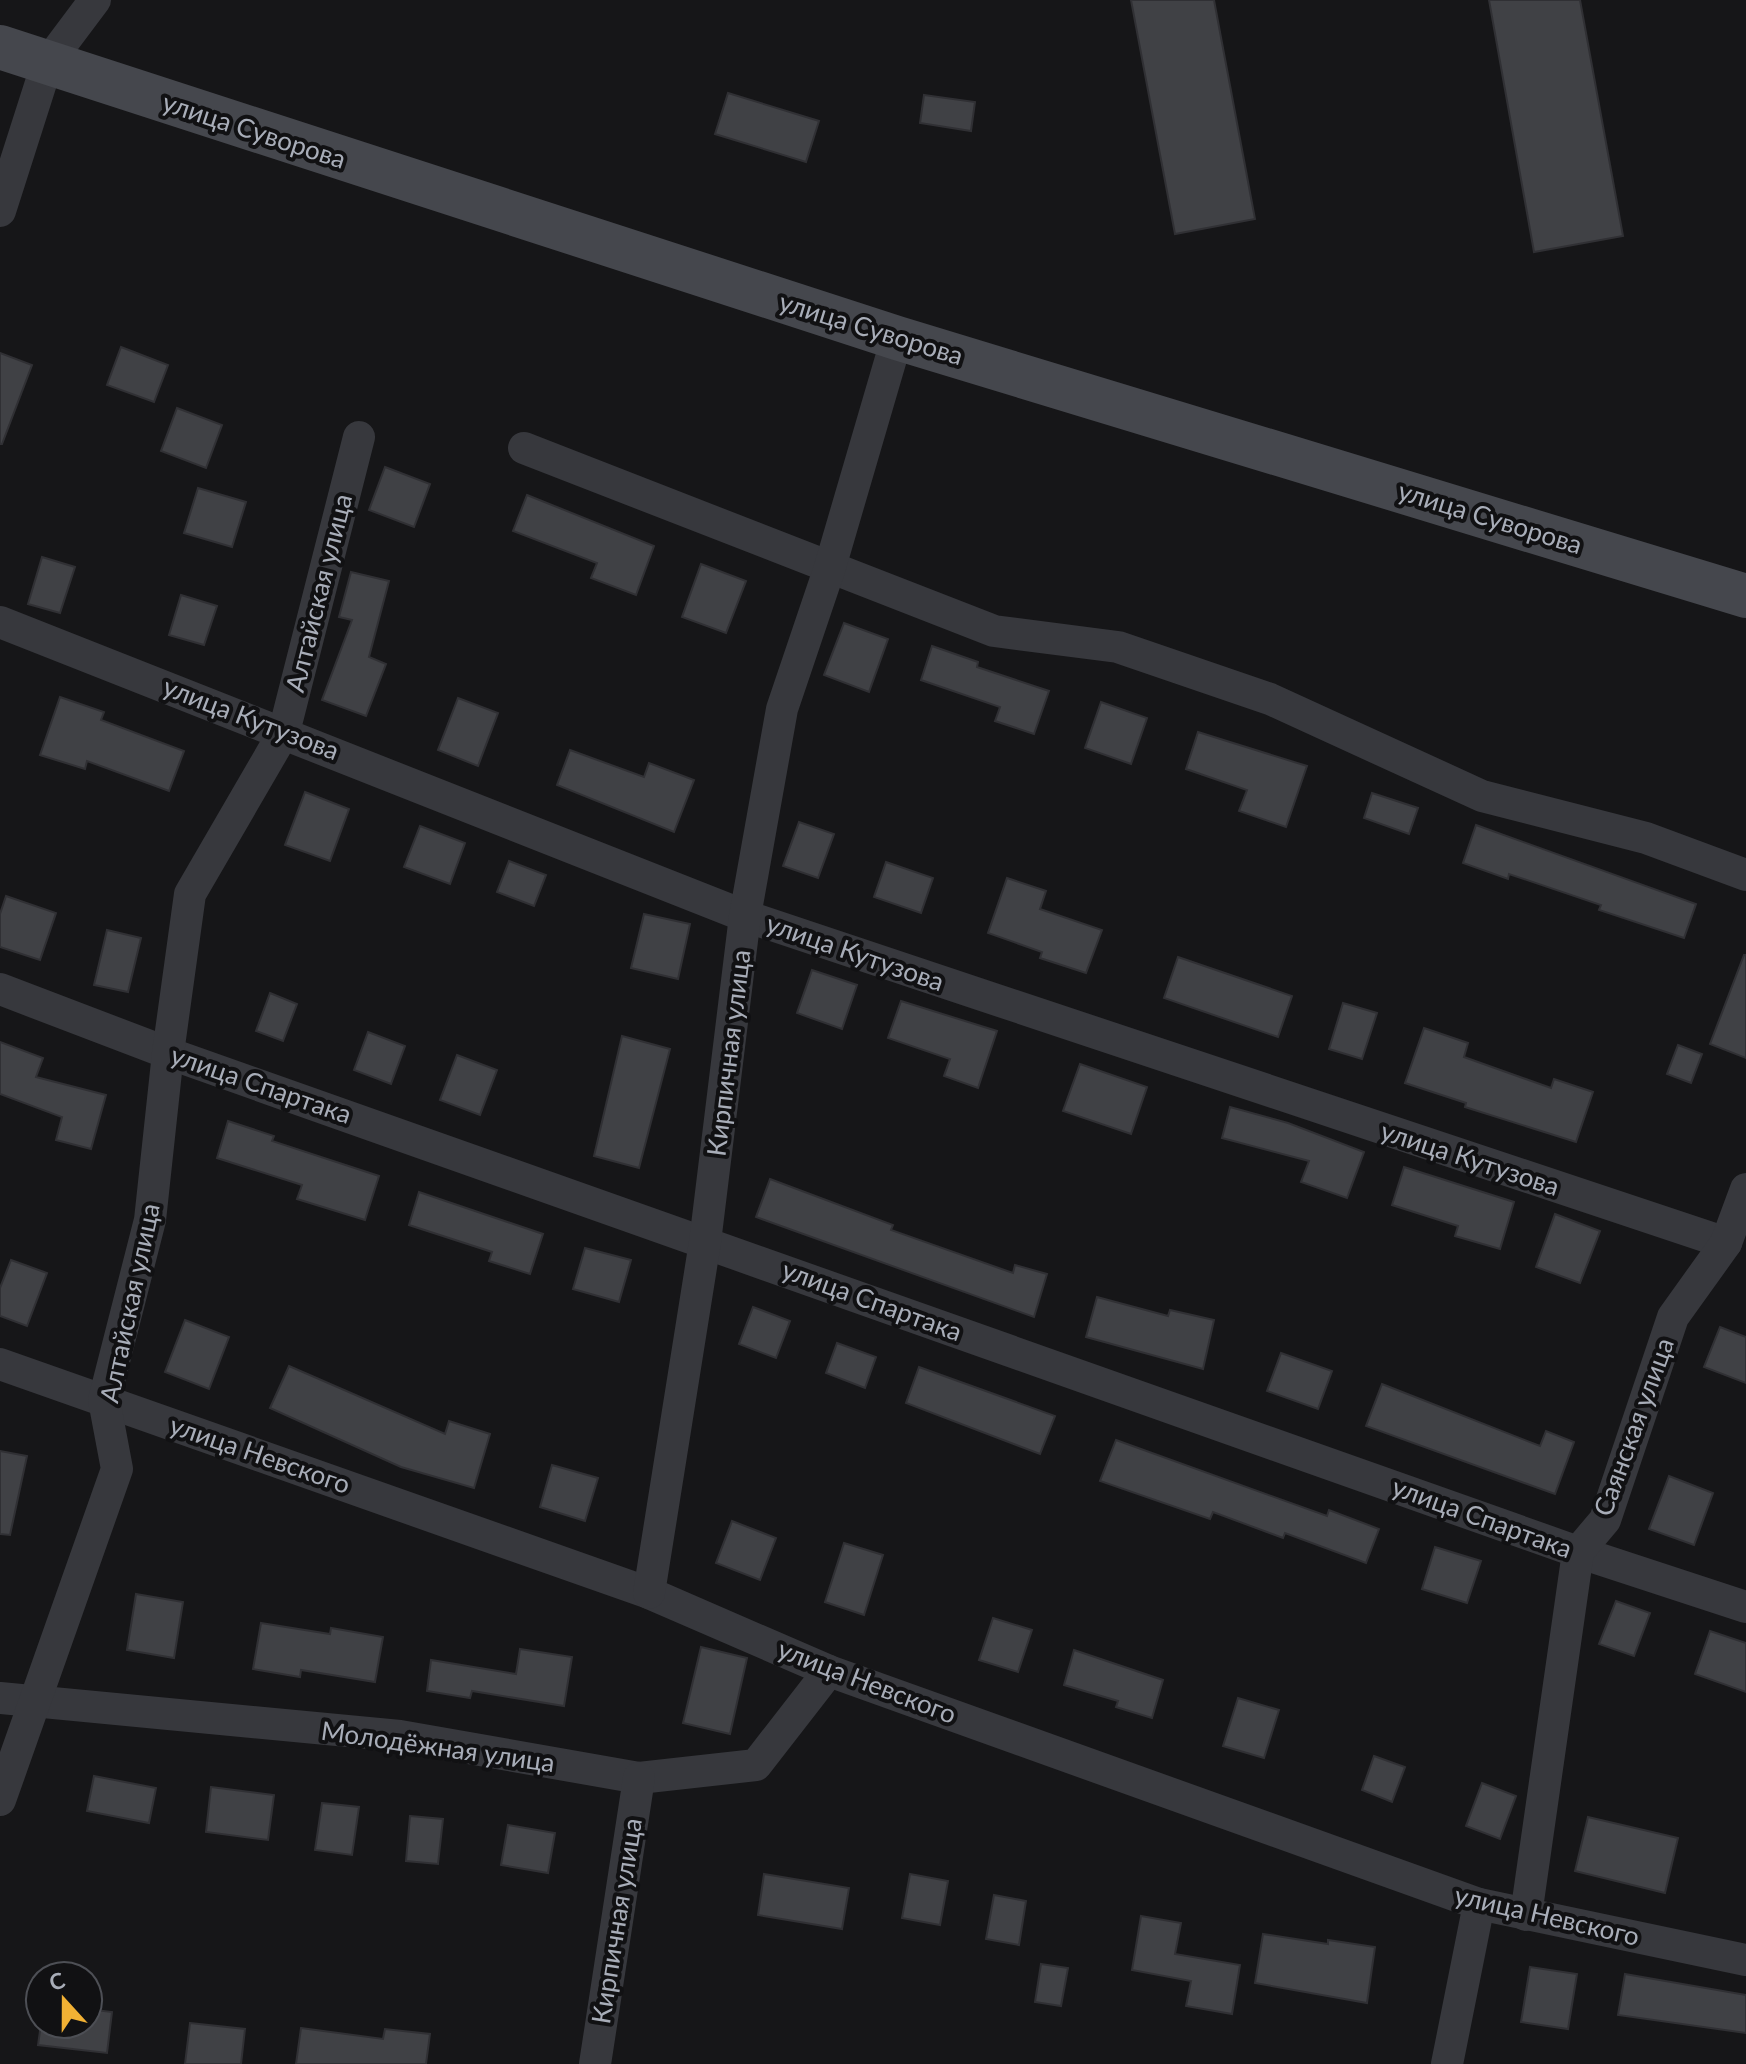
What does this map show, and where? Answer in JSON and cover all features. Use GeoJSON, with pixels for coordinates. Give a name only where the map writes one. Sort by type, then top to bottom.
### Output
{"type":"FeatureCollection","features":[{"type":"Feature","properties":{"kind":"street"},"geometry":{"type":"LineString","coordinates":[[0,211],[47,64],[95,0]]}},
{"type":"Feature","properties":{"kind":"street","name":"улица Суворова"},"geometry":{"type":"LineString","coordinates":[[0,47],[897,338],[1746,596]]}},
{"type":"Feature","properties":{"kind":"street","name":"Кирпичная улица"},"geometry":{"type":"LineString","coordinates":[[649,1593],[705,1242],[745,916],[782,709],[830,567],[897,338]]}},
{"type":"Feature","properties":{"kind":"street","name":"Алтайская улица"},"geometry":{"type":"LineString","coordinates":[[0,1800],[117,1469],[104,1400],[150,1220],[168,1053],[190,894],[284,732],[359,437]]}},
{"type":"Feature","properties":{"kind":"street"},"geometry":{"type":"LineString","coordinates":[[524,448],[994,631],[1118,647],[1270,699],[1482,796],[1646,838],[1746,875]]}},
{"type":"Feature","properties":{"kind":"street","name":"улица Кутузова"},"geometry":{"type":"LineString","coordinates":[[0,622],[745,916],[1726,1243]]}},
{"type":"Feature","properties":{"kind":"street","name":"улица Спартака"},"geometry":{"type":"LineString","coordinates":[[0,989],[168,1053],[1578,1552],[1746,1607]]}},
{"type":"Feature","properties":{"kind":"street","name":"Саянская улица"},"geometry":{"type":"LineString","coordinates":[[1578,1552],[1605,1520],[1673,1317],[1726,1243],[1746,1189]]}},
{"type":"Feature","properties":{"kind":"street","name":"улица Невского"},"geometry":{"type":"LineString","coordinates":[[0,1364],[649,1593],[829,1671],[1479,1904],[1746,1960]]}},
{"type":"Feature","properties":{"kind":"street"},"geometry":{"type":"LineString","coordinates":[[1526,1915],[1578,1552]]}},
{"type":"Feature","properties":{"kind":"street","name":"Молодёжная улица"},"geometry":{"type":"LineString","coordinates":[[0,1698],[33,1704],[400,1736],[639,1778],[756,1765],[829,1671]]}},
{"type":"Feature","properties":{"kind":"street","name":"Кирпичная улица"},"geometry":{"type":"LineString","coordinates":[[595,2064],[639,1778]]}},
{"type":"Feature","properties":{"kind":"street"},"geometry":{"type":"LineString","coordinates":[[1447,2064],[1479,1904]]}},
{"type":"Feature","properties":{"kind":"building"},"geometry":{"type":"Polygon","coordinates":[[[1131,0],[1214,0],[1255,219],[1175,234],[1131,0]]]}},
{"type":"Feature","properties":{"kind":"building"},"geometry":{"type":"Polygon","coordinates":[[[1489,0],[1580,0],[1623,236],[1534,252],[1489,0]]]}},
{"type":"Feature","properties":{"kind":"building"},"geometry":{"type":"Polygon","coordinates":[[[728,93],[819,121],[806,162],[715,134],[728,93]]]}},
{"type":"Feature","properties":{"kind":"building"},"geometry":{"type":"Polygon","coordinates":[[[924,95],[975,102],[971,131],[920,123],[924,95]]]}},
{"type":"Feature","properties":{"kind":"building"},"geometry":{"type":"Polygon","coordinates":[[[121,347],[168,365],[154,402],[107,385],[121,347]]]}},
{"type":"Feature","properties":{"kind":"building"},"geometry":{"type":"Polygon","coordinates":[[[0,353],[32,365],[2,444],[0,444],[0,353]]]}},
{"type":"Feature","properties":{"kind":"building"},"geometry":{"type":"Polygon","coordinates":[[[177,408],[222,425],[206,468],[161,451],[177,408]]]}},
{"type":"Feature","properties":{"kind":"building"},"geometry":{"type":"Polygon","coordinates":[[[385,467],[430,484],[414,527],[369,510],[385,467]]]}},
{"type":"Feature","properties":{"kind":"building"},"geometry":{"type":"Polygon","coordinates":[[[198,488],[246,502],[232,547],[184,533],[198,488]]]}},
{"type":"Feature","properties":{"kind":"building"},"geometry":{"type":"Polygon","coordinates":[[[527,495],[654,546],[636,595],[591,578],[597,563],[513,531],[527,495]]]}},
{"type":"Feature","properties":{"kind":"building"},"geometry":{"type":"Polygon","coordinates":[[[42,557],[75,567],[60,613],[28,604],[42,557]]]}},
{"type":"Feature","properties":{"kind":"building"},"geometry":{"type":"Polygon","coordinates":[[[701,564],[746,581],[726,633],[682,617],[701,564]]]}},
{"type":"Feature","properties":{"kind":"building"},"geometry":{"type":"Polygon","coordinates":[[[351,572],[389,581],[369,657],[386,664],[366,716],[322,700],[352,620],[339,617],[351,572]]]}},
{"type":"Feature","properties":{"kind":"building"},"geometry":{"type":"Polygon","coordinates":[[[181,595],[217,606],[204,645],[169,635],[181,595]]]}},
{"type":"Feature","properties":{"kind":"building"},"geometry":{"type":"Polygon","coordinates":[[[844,623],[888,639],[869,692],[824,675],[844,623]]]}},
{"type":"Feature","properties":{"kind":"building"},"geometry":{"type":"Polygon","coordinates":[[[932,646],[978,662],[977,667],[1049,691],[1034,734],[995,721],[1000,707],[921,680],[932,646]]]}},
{"type":"Feature","properties":{"kind":"building"},"geometry":{"type":"Polygon","coordinates":[[[60,697],[104,712],[101,720],[184,751],[169,791],[87,761],[85,769],[40,755],[60,697]]]}},
{"type":"Feature","properties":{"kind":"building"},"geometry":{"type":"Polygon","coordinates":[[[458,698],[498,713],[478,766],[438,750],[458,698]]]}},
{"type":"Feature","properties":{"kind":"building"},"geometry":{"type":"Polygon","coordinates":[[[1101,702],[1147,718],[1131,764],[1085,748],[1101,702]]]}},
{"type":"Feature","properties":{"kind":"building"},"geometry":{"type":"Polygon","coordinates":[[[1198,732],[1307,766],[1286,827],[1239,811],[1247,790],[1186,769],[1198,732]]]}},
{"type":"Feature","properties":{"kind":"building"},"geometry":{"type":"Polygon","coordinates":[[[570,750],[644,777],[649,763],[694,780],[674,832],[557,785],[570,750]]]}},
{"type":"Feature","properties":{"kind":"building"},"geometry":{"type":"Polygon","coordinates":[[[305,792],[349,809],[330,861],[285,845],[305,792]]]}},
{"type":"Feature","properties":{"kind":"building"},"geometry":{"type":"Polygon","coordinates":[[[1372,793],[1418,808],[1409,834],[1364,818],[1372,793]]]}},
{"type":"Feature","properties":{"kind":"building"},"geometry":{"type":"Polygon","coordinates":[[[799,822],[834,834],[818,878],[783,866],[799,822]]]}},
{"type":"Feature","properties":{"kind":"building"},"geometry":{"type":"Polygon","coordinates":[[[1476,825],[1696,904],[1684,938],[1599,910],[1601,905],[1509,874],[1508,879],[1463,863],[1476,825]]]}},
{"type":"Feature","properties":{"kind":"building"},"geometry":{"type":"Polygon","coordinates":[[[420,826],[465,843],[450,884],[404,867],[420,826]]]}},
{"type":"Feature","properties":{"kind":"building"},"geometry":{"type":"Polygon","coordinates":[[[509,861],[546,875],[534,906],[497,892],[509,861]]]}},
{"type":"Feature","properties":{"kind":"building"},"geometry":{"type":"Polygon","coordinates":[[[886,862],[933,878],[921,913],[874,897],[886,862]]]}},
{"type":"Feature","properties":{"kind":"building"},"geometry":{"type":"Polygon","coordinates":[[[1007,878],[1046,891],[1040,909],[1102,930],[1086,973],[1040,958],[1042,952],[988,933],[1007,878]]]}},
{"type":"Feature","properties":{"kind":"building"},"geometry":{"type":"Polygon","coordinates":[[[6,896],[56,913],[40,960],[0,947],[0,914],[6,896]]]}},
{"type":"Feature","properties":{"kind":"building"},"geometry":{"type":"Polygon","coordinates":[[[644,914],[690,924],[678,979],[631,968],[644,914]]]}},
{"type":"Feature","properties":{"kind":"building"},"geometry":{"type":"Polygon","coordinates":[[[107,930],[141,938],[128,992],[94,985],[107,930]]]}},
{"type":"Feature","properties":{"kind":"building"},"geometry":{"type":"Polygon","coordinates":[[[1746,955],[1746,1058],[1710,1044],[1746,955]]]}},
{"type":"Feature","properties":{"kind":"building"},"geometry":{"type":"Polygon","coordinates":[[[1178,957],[1292,996],[1278,1037],[1164,998],[1178,957]]]}},
{"type":"Feature","properties":{"kind":"building"},"geometry":{"type":"Polygon","coordinates":[[[812,970],[857,985],[842,1029],[797,1013],[812,970]]]}},
{"type":"Feature","properties":{"kind":"building"},"geometry":{"type":"Polygon","coordinates":[[[270,993],[297,1004],[283,1041],[256,1031],[270,993]]]}},
{"type":"Feature","properties":{"kind":"building"},"geometry":{"type":"Polygon","coordinates":[[[901,1001],[997,1031],[978,1088],[944,1076],[950,1059],[888,1038],[901,1001]]]}},
{"type":"Feature","properties":{"kind":"building"},"geometry":{"type":"Polygon","coordinates":[[[1343,1003],[1377,1013],[1362,1059],[1329,1049],[1343,1003]]]}},
{"type":"Feature","properties":{"kind":"building"},"geometry":{"type":"Polygon","coordinates":[[[1424,1028],[1468,1043],[1464,1057],[1551,1088],[1554,1079],[1593,1092],[1576,1142],[1465,1107],[1466,1103],[1405,1083],[1424,1028]]]}},
{"type":"Feature","properties":{"kind":"building"},"geometry":{"type":"Polygon","coordinates":[[[368,1032],[405,1046],[391,1084],[354,1070],[368,1032]]]}},
{"type":"Feature","properties":{"kind":"building"},"geometry":{"type":"Polygon","coordinates":[[[622,1036],[670,1049],[639,1168],[594,1156],[622,1036]]]}},
{"type":"Feature","properties":{"kind":"building"},"geometry":{"type":"Polygon","coordinates":[[[0,1042],[43,1058],[36,1077],[106,1095],[91,1149],[56,1140],[62,1117],[0,1094],[0,1042]]]}},
{"type":"Feature","properties":{"kind":"building"},"geometry":{"type":"Polygon","coordinates":[[[1678,1045],[1702,1054],[1691,1083],[1667,1074],[1678,1045]]]}},
{"type":"Feature","properties":{"kind":"building"},"geometry":{"type":"Polygon","coordinates":[[[457,1055],[497,1070],[480,1115],[440,1100],[457,1055]]]}},
{"type":"Feature","properties":{"kind":"building"},"geometry":{"type":"Polygon","coordinates":[[[1080,1064],[1147,1087],[1131,1134],[1063,1111],[1080,1064]]]}},
{"type":"Feature","properties":{"kind":"building"},"geometry":{"type":"Polygon","coordinates":[[[1230,1107],[1288,1123],[1364,1152],[1347,1198],[1301,1182],[1309,1161],[1222,1138],[1230,1107]]]}},
{"type":"Feature","properties":{"kind":"building"},"geometry":{"type":"Polygon","coordinates":[[[228,1121],[274,1136],[272,1141],[379,1176],[365,1220],[297,1199],[302,1185],[217,1158],[228,1121]]]}},
{"type":"Feature","properties":{"kind":"building"},"geometry":{"type":"Polygon","coordinates":[[[1404,1167],[1514,1202],[1500,1249],[1455,1236],[1458,1226],[1392,1205],[1404,1167]]]}},
{"type":"Feature","properties":{"kind":"building"},"geometry":{"type":"Polygon","coordinates":[[[770,1179],[893,1225],[891,1230],[1013,1273],[1015,1265],[1047,1274],[1034,1317],[756,1217],[770,1179]]]}},
{"type":"Feature","properties":{"kind":"building"},"geometry":{"type":"Polygon","coordinates":[[[419,1192],[543,1234],[530,1274],[489,1261],[492,1252],[409,1225],[419,1192]]]}},
{"type":"Feature","properties":{"kind":"building"},"geometry":{"type":"Polygon","coordinates":[[[1555,1214],[1600,1231],[1580,1283],[1536,1267],[1555,1214]]]}},
{"type":"Feature","properties":{"kind":"building"},"geometry":{"type":"Polygon","coordinates":[[[585,1248],[631,1260],[619,1302],[573,1289],[585,1248]]]}},
{"type":"Feature","properties":{"kind":"building"},"geometry":{"type":"Polygon","coordinates":[[[11,1260],[47,1273],[27,1326],[0,1316],[0,1288],[11,1260]]]}},
{"type":"Feature","properties":{"kind":"building"},"geometry":{"type":"Polygon","coordinates":[[[1097,1297],[1168,1316],[1170,1310],[1214,1320],[1203,1369],[1086,1337],[1097,1297]]]}},
{"type":"Feature","properties":{"kind":"building"},"geometry":{"type":"Polygon","coordinates":[[[753,1307],[790,1321],[776,1358],[739,1344],[753,1307]]]}},
{"type":"Feature","properties":{"kind":"building"},"geometry":{"type":"Polygon","coordinates":[[[185,1320],[229,1337],[209,1389],[165,1372],[185,1320]]]}},
{"type":"Feature","properties":{"kind":"building"},"geometry":{"type":"Polygon","coordinates":[[[1720,1327],[1746,1337],[1746,1383],[1704,1367],[1720,1327]]]}},
{"type":"Feature","properties":{"kind":"building"},"geometry":{"type":"Polygon","coordinates":[[[837,1343],[876,1357],[865,1388],[826,1373],[837,1343]]]}},
{"type":"Feature","properties":{"kind":"building"},"geometry":{"type":"Polygon","coordinates":[[[1281,1353],[1332,1371],[1318,1409],[1267,1391],[1281,1353]]]}},
{"type":"Feature","properties":{"kind":"building"},"geometry":{"type":"Polygon","coordinates":[[[289,1366],[445,1434],[449,1421],[490,1434],[474,1488],[401,1467],[270,1408],[289,1366]]]}},
{"type":"Feature","properties":{"kind":"building"},"geometry":{"type":"Polygon","coordinates":[[[919,1367],[1055,1416],[1040,1454],[906,1403],[919,1367]]]}},
{"type":"Feature","properties":{"kind":"building"},"geometry":{"type":"Polygon","coordinates":[[[1382,1384],[1540,1446],[1546,1431],[1574,1442],[1555,1494],[1366,1426],[1382,1384]]]}},
{"type":"Feature","properties":{"kind":"building"},"geometry":{"type":"Polygon","coordinates":[[[1116,1440],[1327,1516],[1329,1510],[1379,1529],[1366,1563],[1285,1533],[1283,1538],[1213,1512],[1210,1519],[1100,1481],[1116,1440]]]}},
{"type":"Feature","properties":{"kind":"building"},"geometry":{"type":"Polygon","coordinates":[[[0,1451],[27,1456],[10,1535],[0,1534],[0,1451]]]}},
{"type":"Feature","properties":{"kind":"building"},"geometry":{"type":"Polygon","coordinates":[[[552,1465],[598,1478],[585,1521],[540,1507],[552,1465]]]}},
{"type":"Feature","properties":{"kind":"building"},"geometry":{"type":"Polygon","coordinates":[[[1669,1476],[1713,1493],[1694,1545],[1649,1529],[1669,1476]]]}},
{"type":"Feature","properties":{"kind":"building"},"geometry":{"type":"Polygon","coordinates":[[[732,1521],[776,1538],[760,1580],[716,1563],[732,1521]]]}},
{"type":"Feature","properties":{"kind":"building"},"geometry":{"type":"Polygon","coordinates":[[[844,1543],[883,1555],[864,1615],[825,1602],[844,1543]]]}},
{"type":"Feature","properties":{"kind":"building"},"geometry":{"type":"Polygon","coordinates":[[[1435,1547],[1481,1561],[1467,1603],[1422,1589],[1435,1547]]]}},
{"type":"Feature","properties":{"kind":"building"},"geometry":{"type":"Polygon","coordinates":[[[136,1594],[183,1602],[174,1658],[127,1650],[136,1594]]]}},
{"type":"Feature","properties":{"kind":"building"},"geometry":{"type":"Polygon","coordinates":[[[1616,1601],[1650,1613],[1634,1656],[1599,1644],[1616,1601]]]}},
{"type":"Feature","properties":{"kind":"building"},"geometry":{"type":"Polygon","coordinates":[[[993,1618],[1032,1630],[1018,1672],[979,1660],[993,1618]]]}},
{"type":"Feature","properties":{"kind":"building"},"geometry":{"type":"Polygon","coordinates":[[[261,1623],[330,1634],[331,1628],[383,1637],[375,1682],[301,1670],[300,1677],[253,1669],[261,1623]]]}},
{"type":"Feature","properties":{"kind":"building"},"geometry":{"type":"Polygon","coordinates":[[[1710,1631],[1746,1643],[1746,1692],[1695,1674],[1710,1631]]]}},
{"type":"Feature","properties":{"kind":"building"},"geometry":{"type":"Polygon","coordinates":[[[701,1647],[747,1658],[730,1734],[683,1723],[701,1647]]]}},
{"type":"Feature","properties":{"kind":"building"},"geometry":{"type":"Polygon","coordinates":[[[520,1649],[572,1657],[564,1706],[472,1691],[470,1698],[427,1691],[431,1660],[516,1674],[520,1649]]]}},
{"type":"Feature","properties":{"kind":"building"},"geometry":{"type":"Polygon","coordinates":[[[1074,1650],[1163,1680],[1152,1718],[1116,1707],[1118,1701],[1064,1685],[1074,1650]]]}},
{"type":"Feature","properties":{"kind":"building"},"geometry":{"type":"Polygon","coordinates":[[[1238,1698],[1279,1710],[1264,1758],[1223,1746],[1238,1698]]]}},
{"type":"Feature","properties":{"kind":"building"},"geometry":{"type":"Polygon","coordinates":[[[1374,1756],[1405,1767],[1392,1802],[1362,1790],[1374,1756]]]}},
{"type":"Feature","properties":{"kind":"building"},"geometry":{"type":"Polygon","coordinates":[[[94,1776],[156,1788],[149,1823],[87,1811],[94,1776]]]}},
{"type":"Feature","properties":{"kind":"building"},"geometry":{"type":"Polygon","coordinates":[[[1482,1783],[1516,1796],[1500,1839],[1466,1826],[1482,1783]]]}},
{"type":"Feature","properties":{"kind":"building"},"geometry":{"type":"Polygon","coordinates":[[[211,1787],[274,1795],[268,1840],[206,1832],[211,1787]]]}},
{"type":"Feature","properties":{"kind":"building"},"geometry":{"type":"Polygon","coordinates":[[[322,1803],[359,1807],[352,1855],[315,1850],[322,1803]]]}},
{"type":"Feature","properties":{"kind":"building"},"geometry":{"type":"Polygon","coordinates":[[[410,1816],[443,1819],[438,1864],[406,1861],[410,1816]]]}},
{"type":"Feature","properties":{"kind":"building"},"geometry":{"type":"Polygon","coordinates":[[[1588,1817],[1678,1838],[1665,1893],[1575,1871],[1588,1817]]]}},
{"type":"Feature","properties":{"kind":"building"},"geometry":{"type":"Polygon","coordinates":[[[508,1825],[555,1833],[548,1873],[501,1865],[508,1825]]]}},
{"type":"Feature","properties":{"kind":"building"},"geometry":{"type":"Polygon","coordinates":[[[764,1874],[849,1888],[842,1929],[758,1915],[764,1874]]]}},
{"type":"Feature","properties":{"kind":"building"},"geometry":{"type":"Polygon","coordinates":[[[910,1874],[948,1881],[940,1925],[902,1918],[910,1874]]]}},
{"type":"Feature","properties":{"kind":"building"},"geometry":{"type":"Polygon","coordinates":[[[994,1895],[1026,1901],[1019,1945],[986,1939],[994,1895]]]}},
{"type":"Feature","properties":{"kind":"building"},"geometry":{"type":"Polygon","coordinates":[[[1141,1916],[1181,1923],[1175,1954],[1240,1965],[1232,2014],[1186,2006],[1191,1981],[1132,1970],[1141,1916]]]}},
{"type":"Feature","properties":{"kind":"building"},"geometry":{"type":"Polygon","coordinates":[[[1263,1934],[1328,1944],[1328,1940],[1375,1947],[1367,2003],[1255,1983],[1263,1934]]]}},
{"type":"Feature","properties":{"kind":"building"},"geometry":{"type":"Polygon","coordinates":[[[1041,1964],[1068,1968],[1061,2006],[1035,2002],[1041,1964]]]}},
{"type":"Feature","properties":{"kind":"building"},"geometry":{"type":"Polygon","coordinates":[[[1530,1967],[1577,1974],[1568,2029],[1521,2022],[1530,1967]]]}},
{"type":"Feature","properties":{"kind":"building"},"geometry":{"type":"Polygon","coordinates":[[[1625,1974],[1746,1995],[1746,2033],[1618,2015],[1625,1974]]]}},
{"type":"Feature","properties":{"kind":"building"},"geometry":{"type":"Polygon","coordinates":[[[104,2011],[112,2012],[107,2053],[38,2045],[39,2040],[104,2040],[104,2011]]]}},
{"type":"Feature","properties":{"kind":"building"},"geometry":{"type":"Polygon","coordinates":[[[190,2023],[245,2029],[241,2064],[185,2064],[190,2023]]]}},
{"type":"Feature","properties":{"kind":"building"},"geometry":{"type":"Polygon","coordinates":[[[301,2028],[383,2039],[385,2029],[430,2034],[426,2064],[296,2064],[301,2028]]]}}]}
